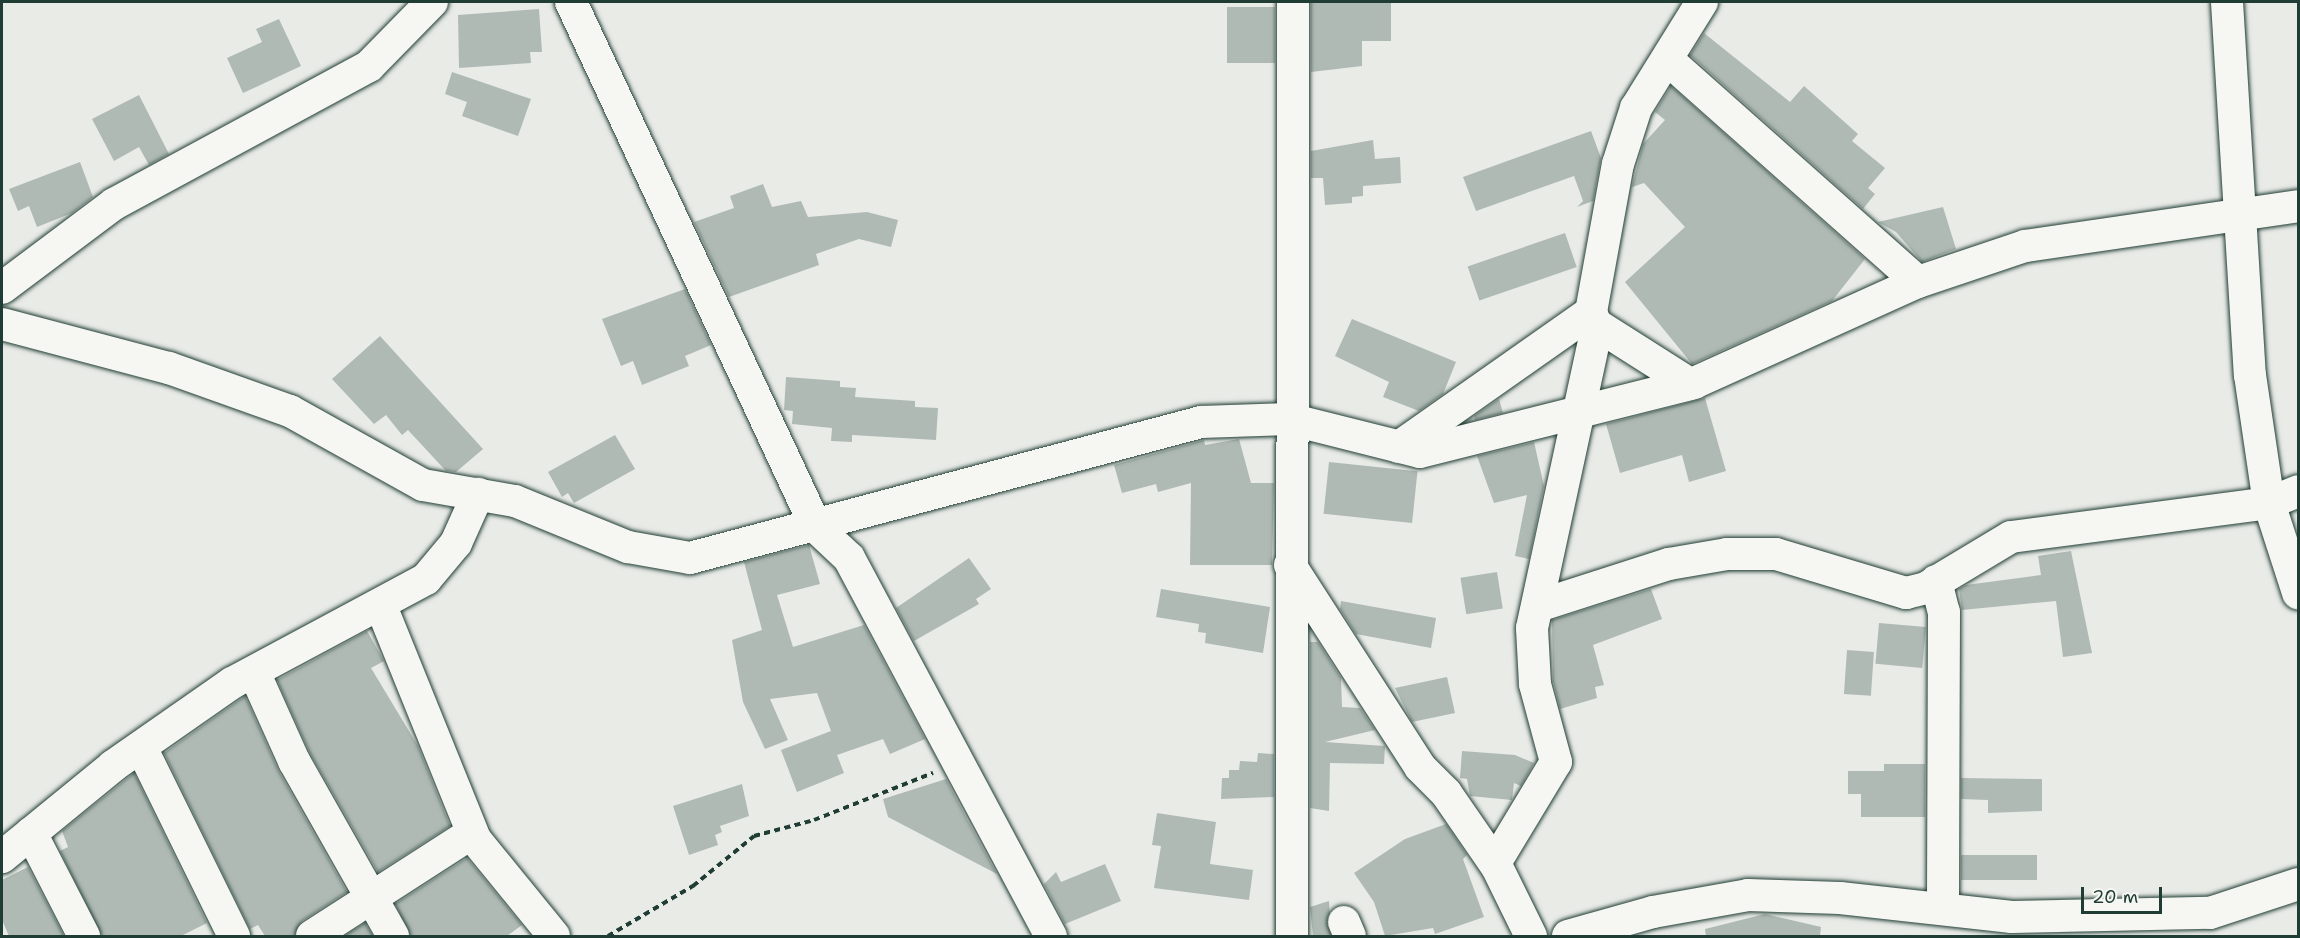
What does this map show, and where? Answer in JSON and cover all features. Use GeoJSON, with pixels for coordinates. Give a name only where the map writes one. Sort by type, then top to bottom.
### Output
{"type":"FeatureCollection","features":[{"type":"Feature","properties":{"kind":"street"},"geometry":{"type":"LineString","coordinates":[[2,288],[114,204],[369,66],[432,2]]}},
{"type":"Feature","properties":{"kind":"street"},"geometry":{"type":"LineString","coordinates":[[571,2],[816,527],[849,558],[1051,936]]}},
{"type":"Feature","properties":{"kind":"street"},"geometry":{"type":"LineString","coordinates":[[1292,936],[1288,419],[1293,2]]}},
{"type":"Feature","properties":{"kind":"street"},"geometry":{"type":"LineString","coordinates":[[1495,863],[1556,762],[1535,684],[1533,628],[1581,409],[1594,319],[1627,132],[1701,2]]}},
{"type":"Feature","properties":{"kind":"street"},"geometry":{"type":"LineString","coordinates":[[2227,2],[2250,375],[2269,503],[2298,593]]}},
{"type":"Feature","properties":{"kind":"street"},"geometry":{"type":"LineString","coordinates":[[1668,60],[1918,282]]}},
{"type":"Feature","properties":{"kind":"street"},"geometry":{"type":"LineString","coordinates":[[2,324],[169,368],[279,407],[423,485],[515,501],[628,547],[690,558],[816,527],[1201,422],[1288,419],[1420,452],[1581,409],[1690,384],[1797,341],[1918,282],[2025,246],[2298,206]]}},
{"type":"Feature","properties":{"kind":"street"},"geometry":{"type":"LineString","coordinates":[[1399,447],[1594,319]]}},
{"type":"Feature","properties":{"kind":"street"},"geometry":{"type":"LineString","coordinates":[[1594,319],[1690,384]]}},
{"type":"Feature","properties":{"kind":"street"},"geometry":{"type":"LineString","coordinates":[[1538,606],[1669,564],[1727,554],[1776,554],[1906,593],[1936,581],[2010,537],[2269,503],[2298,491]]}},
{"type":"Feature","properties":{"kind":"street"},"geometry":{"type":"LineString","coordinates":[[2,857],[141,747],[254,672],[381,606],[426,579],[456,543],[478,494]]}},
{"type":"Feature","properties":{"kind":"street"},"geometry":{"type":"LineString","coordinates":[[1290,565],[1420,767],[1495,863],[1531,936]]}},
{"type":"Feature","properties":{"kind":"street"},"geometry":{"type":"LineString","coordinates":[[1936,581],[1944,612],[1943,909]]}},
{"type":"Feature","properties":{"kind":"street"},"geometry":{"type":"LineString","coordinates":[[381,606],[472,833],[492,866],[554,936]]}},
{"type":"Feature","properties":{"kind":"street"},"geometry":{"type":"LineString","coordinates":[[254,672],[294,762],[370,903],[393,936]]}},
{"type":"Feature","properties":{"kind":"street"},"geometry":{"type":"LineString","coordinates":[[141,747],[234,936]]}},
{"type":"Feature","properties":{"kind":"street"},"geometry":{"type":"LineString","coordinates":[[31,833],[84,936]]}},
{"type":"Feature","properties":{"kind":"street"},"geometry":{"type":"LineString","coordinates":[[312,936],[370,903],[377,891],[472,833]]}},
{"type":"Feature","properties":{"kind":"street"},"geometry":{"type":"LineString","coordinates":[[1569,936],[1653,912],[1748,895],[1840,898],[2012,917],[2198,925],[2298,884]]}},
{"type":"Feature","properties":{"kind":"path"},"geometry":{"type":"LineString","coordinates":[[608,936],[693,886],[754,836],[814,820],[958,763]]}},
{"type":"Feature","properties":{"kind":"building"},"geometry":{"type":"Polygon","coordinates":[[[1311,2],[1391,2],[1391,41],[1362,41],[1362,66],[1311,72],[1311,2]]]}},
{"type":"Feature","properties":{"kind":"building"},"geometry":{"type":"Polygon","coordinates":[[[1227,7],[1275,7],[1275,63],[1227,63],[1227,7]]]}},
{"type":"Feature","properties":{"kind":"building"},"geometry":{"type":"Polygon","coordinates":[[[539,9],[542,52],[530,52],[531,63],[459,68],[458,15],[539,9]]]}},
{"type":"Feature","properties":{"kind":"building"},"geometry":{"type":"Polygon","coordinates":[[[279,19],[301,66],[243,93],[227,58],[262,42],[256,29],[279,19]]]}},
{"type":"Feature","properties":{"kind":"building"},"geometry":{"type":"Polygon","coordinates":[[[1704,33],[1790,102],[1804,86],[1858,134],[1852,141],[1885,168],[1868,188],[1875,194],[1863,209],[1690,55],[1704,33]]]}},
{"type":"Feature","properties":{"kind":"building"},"geometry":{"type":"Polygon","coordinates":[[[452,72],[531,99],[518,136],[462,116],[467,102],[445,94],[452,72]]]}},
{"type":"Feature","properties":{"kind":"building"},"geometry":{"type":"Polygon","coordinates":[[[1671,86],[1865,259],[1832,301],[1692,364],[1625,282],[1685,227],[1644,183],[1632,187],[1643,144],[1665,120],[1655,112],[1671,86]]]}},
{"type":"Feature","properties":{"kind":"building"},"geometry":{"type":"Polygon","coordinates":[[[139,95],[169,154],[149,165],[139,147],[114,161],[92,119],[139,95]]]}},
{"type":"Feature","properties":{"kind":"building"},"geometry":{"type":"Polygon","coordinates":[[[1591,131],[1601,158],[1593,201],[1577,207],[1583,201],[1574,176],[1476,211],[1463,177],[1591,131]]]}},
{"type":"Feature","properties":{"kind":"building"},"geometry":{"type":"Polygon","coordinates":[[[1373,140],[1375,159],[1400,157],[1401,183],[1363,186],[1363,196],[1352,197],[1352,203],[1325,205],[1323,178],[1311,178],[1311,151],[1373,140]]]}},
{"type":"Feature","properties":{"kind":"building"},"geometry":{"type":"Polygon","coordinates":[[[80,162],[93,197],[72,213],[37,227],[29,206],[18,211],[9,189],[80,162]]]}},
{"type":"Feature","properties":{"kind":"building"},"geometry":{"type":"Polygon","coordinates":[[[763,184],[772,207],[801,201],[808,217],[867,212],[898,220],[891,247],[859,239],[816,254],[819,265],[729,297],[694,222],[734,208],[730,196],[763,184]]]}},
{"type":"Feature","properties":{"kind":"building"},"geometry":{"type":"Polygon","coordinates":[[[1943,207],[1956,249],[1922,262],[1896,232],[1878,222],[1943,207]]]}},
{"type":"Feature","properties":{"kind":"building"},"geometry":{"type":"Polygon","coordinates":[[[1565,233],[1577,267],[1479,301],[1468,267],[1565,233]]]}},
{"type":"Feature","properties":{"kind":"building"},"geometry":{"type":"Polygon","coordinates":[[[685,289],[711,345],[685,356],[689,366],[642,385],[633,361],[621,366],[602,319],[685,289]]]}},
{"type":"Feature","properties":{"kind":"building"},"geometry":{"type":"Polygon","coordinates":[[[1352,319],[1456,362],[1443,394],[1419,411],[1383,397],[1389,382],[1335,356],[1352,319]]]}},
{"type":"Feature","properties":{"kind":"building"},"geometry":{"type":"Polygon","coordinates":[[[380,336],[483,449],[456,472],[446,471],[408,430],[402,435],[386,415],[374,424],[332,379],[380,336]]]}},
{"type":"Feature","properties":{"kind":"building"},"geometry":{"type":"Polygon","coordinates":[[[786,377],[840,381],[840,387],[856,388],[855,397],[915,401],[915,407],[938,408],[936,440],[852,435],[852,442],[831,441],[832,428],[792,424],[793,411],[784,410],[786,377]]]}},
{"type":"Feature","properties":{"kind":"building"},"geometry":{"type":"Polygon","coordinates":[[[1705,398],[1726,471],[1689,482],[1682,455],[1620,473],[1606,424],[1705,398]]]}},
{"type":"Feature","properties":{"kind":"building"},"geometry":{"type":"Polygon","coordinates":[[[1499,399],[1503,413],[1475,420],[1474,416],[1499,399]]]}},
{"type":"Feature","properties":{"kind":"building"},"geometry":{"type":"Polygon","coordinates":[[[615,435],[635,469],[574,503],[568,493],[562,497],[548,472],[615,435]]]}},
{"type":"Feature","properties":{"kind":"building"},"geometry":{"type":"Polygon","coordinates":[[[1239,439],[1251,483],[1274,483],[1272,565],[1190,565],[1191,483],[1158,492],[1156,484],[1122,493],[1114,465],[1204,440],[1205,445],[1239,439]]]}},
{"type":"Feature","properties":{"kind":"building"},"geometry":{"type":"Polygon","coordinates":[[[1534,442],[1544,486],[1529,559],[1515,556],[1527,495],[1494,503],[1477,456],[1534,442]]]}},
{"type":"Feature","properties":{"kind":"building"},"geometry":{"type":"Polygon","coordinates":[[[1329,462],[1418,471],[1412,523],[1324,514],[1329,462]]]}},
{"type":"Feature","properties":{"kind":"building"},"geometry":{"type":"Polygon","coordinates":[[[809,545],[820,584],[777,595],[793,647],[864,625],[925,739],[890,754],[883,739],[837,755],[844,773],[797,792],[781,750],[831,731],[817,693],[770,699],[788,740],[765,749],[743,702],[732,640],[762,630],[744,562],[809,545]]]}},
{"type":"Feature","properties":{"kind":"building"},"geometry":{"type":"Polygon","coordinates":[[[2071,551],[2092,653],[2063,657],[2056,601],[1962,610],[1959,589],[1966,585],[2041,575],[2038,556],[2071,551]]]}},
{"type":"Feature","properties":{"kind":"building"},"geometry":{"type":"Polygon","coordinates":[[[969,558],[991,589],[976,599],[979,604],[914,641],[896,608],[969,558]]]}},
{"type":"Feature","properties":{"kind":"building"},"geometry":{"type":"Polygon","coordinates":[[[1497,572],[1503,609],[1466,614],[1460,578],[1497,572]]]}},
{"type":"Feature","properties":{"kind":"building"},"geometry":{"type":"Polygon","coordinates":[[[1161,589],[1270,607],[1263,653],[1205,643],[1206,633],[1198,632],[1199,624],[1156,617],[1161,589]]]}},
{"type":"Feature","properties":{"kind":"building"},"geometry":{"type":"Polygon","coordinates":[[[1651,589],[1662,619],[1593,645],[1604,685],[1595,687],[1597,698],[1560,709],[1553,681],[1552,620],[1651,589]]]}},
{"type":"Feature","properties":{"kind":"building"},"geometry":{"type":"Polygon","coordinates":[[[1341,601],[1436,618],[1431,648],[1356,634],[1340,609],[1341,601]]]}},
{"type":"Feature","properties":{"kind":"building"},"geometry":{"type":"Polygon","coordinates":[[[1879,623],[1926,627],[1922,668],[1875,664],[1879,623]]]}},
{"type":"Feature","properties":{"kind":"building"},"geometry":{"type":"Polygon","coordinates":[[[367,631],[384,661],[371,668],[418,746],[450,826],[378,872],[310,753],[277,680],[367,631]]]}},
{"type":"Feature","properties":{"kind":"building"},"geometry":{"type":"Polygon","coordinates":[[[1310,642],[1318,642],[1341,678],[1342,707],[1360,708],[1375,730],[1325,742],[1385,746],[1384,764],[1330,763],[1329,811],[1310,808],[1310,642]]]}},
{"type":"Feature","properties":{"kind":"building"},"geometry":{"type":"Polygon","coordinates":[[[1847,650],[1874,652],[1871,696],[1844,694],[1847,650]]]}},
{"type":"Feature","properties":{"kind":"building"},"geometry":{"type":"Polygon","coordinates":[[[1447,677],[1455,713],[1412,722],[1395,688],[1447,677]]]}},
{"type":"Feature","properties":{"kind":"building"},"geometry":{"type":"Polygon","coordinates":[[[245,696],[278,770],[347,892],[302,921],[294,936],[265,936],[258,925],[250,929],[164,753],[245,696]]]}},
{"type":"Feature","properties":{"kind":"building"},"geometry":{"type":"Polygon","coordinates":[[[1462,751],[1515,755],[1534,763],[1521,786],[1514,783],[1512,800],[1470,796],[1467,779],[1460,778],[1462,751]]]}},
{"type":"Feature","properties":{"kind":"building"},"geometry":{"type":"Polygon","coordinates":[[[1258,753],[1274,754],[1274,797],[1221,799],[1222,778],[1229,778],[1229,770],[1239,770],[1240,761],[1257,762],[1258,753]]]}},
{"type":"Feature","properties":{"kind":"building"},"geometry":{"type":"Polygon","coordinates":[[[1884,764],[1925,764],[1925,817],[1861,817],[1861,794],[1848,794],[1848,771],[1884,771],[1884,764]]]}},
{"type":"Feature","properties":{"kind":"building"},"geometry":{"type":"Polygon","coordinates":[[[134,773],[207,923],[181,936],[102,936],[60,851],[68,847],[62,831],[134,773]]]}},
{"type":"Feature","properties":{"kind":"building"},"geometry":{"type":"Polygon","coordinates":[[[1961,778],[2042,779],[2042,811],[1988,813],[1988,800],[1961,799],[1961,778]]]}},
{"type":"Feature","properties":{"kind":"building"},"geometry":{"type":"Polygon","coordinates":[[[946,779],[997,874],[888,817],[883,799],[946,779]]]}},
{"type":"Feature","properties":{"kind":"building"},"geometry":{"type":"Polygon","coordinates":[[[742,784],[749,816],[720,826],[722,832],[715,835],[718,845],[689,855],[673,806],[742,784]]]}},
{"type":"Feature","properties":{"kind":"building"},"geometry":{"type":"Polygon","coordinates":[[[1157,813],[1216,822],[1210,864],[1253,870],[1249,900],[1154,888],[1161,846],[1152,845],[1157,813]]]}},
{"type":"Feature","properties":{"kind":"building"},"geometry":{"type":"Polygon","coordinates":[[[1446,824],[1467,855],[1463,859],[1484,917],[1435,934],[1433,928],[1385,936],[1374,902],[1354,873],[1405,839],[1446,824]]]}},
{"type":"Feature","properties":{"kind":"building"},"geometry":{"type":"Polygon","coordinates":[[[1961,855],[2037,855],[2037,880],[1961,880],[1961,855]]]}},
{"type":"Feature","properties":{"kind":"building"},"geometry":{"type":"Polygon","coordinates":[[[467,858],[522,925],[507,936],[411,936],[395,904],[467,858]]]}},
{"type":"Feature","properties":{"kind":"building"},"geometry":{"type":"Polygon","coordinates":[[[1105,864],[1121,901],[1065,924],[1044,884],[1056,872],[1061,882],[1105,864]]]}},
{"type":"Feature","properties":{"kind":"building"},"geometry":{"type":"Polygon","coordinates":[[[28,867],[64,936],[9,936],[2,920],[2,880],[28,867]]]}},
{"type":"Feature","properties":{"kind":"building"},"geometry":{"type":"Polygon","coordinates":[[[1329,901],[1331,936],[1313,936],[1310,907],[1329,901]]]}},
{"type":"Feature","properties":{"kind":"building"},"geometry":{"type":"Polygon","coordinates":[[[1765,914],[1821,927],[1820,936],[1706,936],[1705,929],[1765,914]]]}},
{"type":"Feature","properties":{"kind":"building"},"geometry":{"type":"Polygon","coordinates":[[[365,923],[373,936],[344,936],[365,923]]]}}]}
